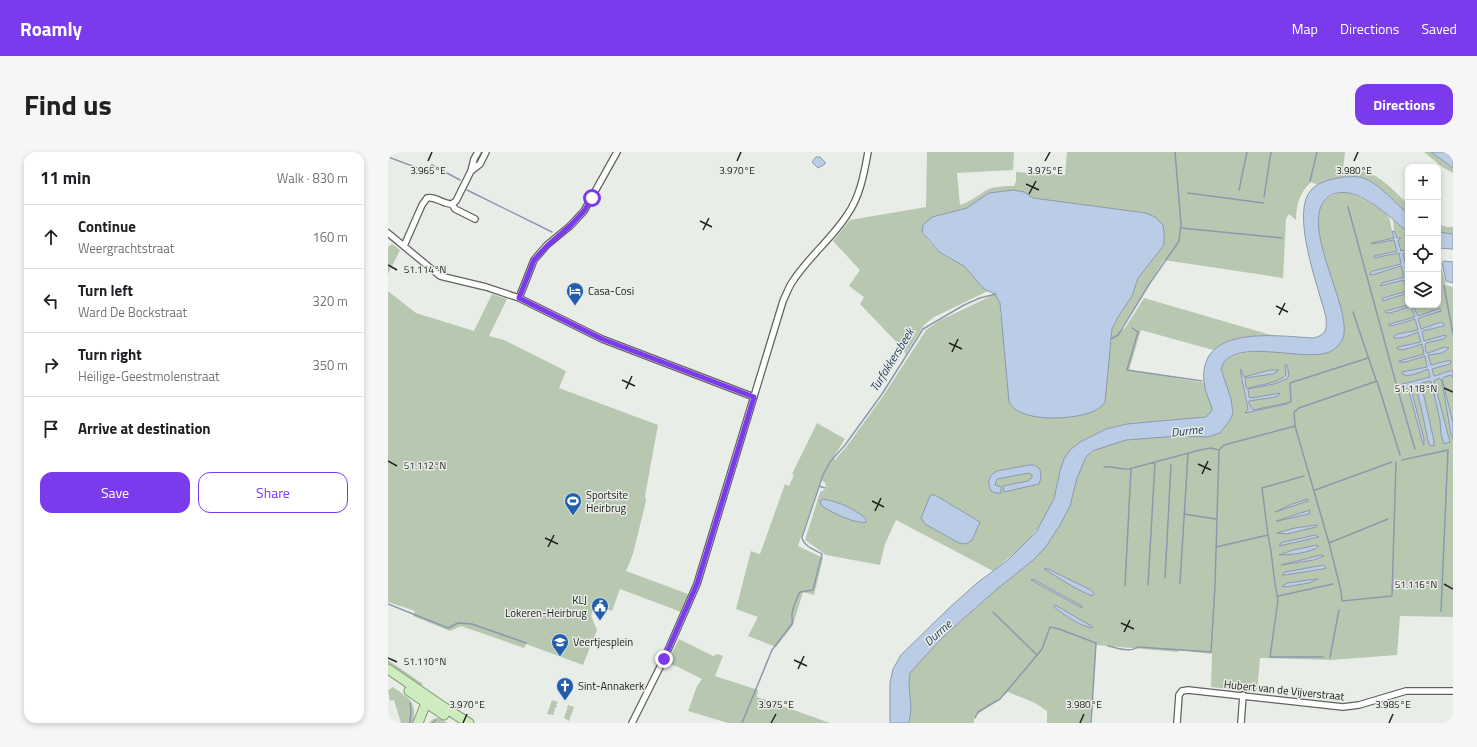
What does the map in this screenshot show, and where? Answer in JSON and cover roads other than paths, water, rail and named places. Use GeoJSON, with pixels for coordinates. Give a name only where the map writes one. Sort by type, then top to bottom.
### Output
{"type":"FeatureCollection","features":[{"type":"Feature","properties":{"kind":"main road"},"geometry":{"type":"LineString","coordinates":[[388,669],[457,723]]}},
{"type":"Feature","properties":{"kind":"main road"},"geometry":{"type":"LineString","coordinates":[[388,676],[430,702],[469,723]]}},
{"type":"Feature","properties":{"kind":"main road"},"geometry":{"type":"LineString","coordinates":[[418,723],[430,702]]}},
{"type":"Feature","properties":{"kind":"main road"},"geometry":{"type":"LineString","coordinates":[[424,723],[430,702]]}},
{"type":"Feature","properties":{"kind":"street"},"geometry":{"type":"LineString","coordinates":[[404,246],[426,198],[432,197],[448,204],[452,204],[456,201],[471,171],[474,159],[478,152]]}},
{"type":"Feature","properties":{"kind":"street"},"geometry":{"type":"LineString","coordinates":[[471,171],[480,164],[486,152]]}},
{"type":"Feature","properties":{"kind":"street"},"geometry":{"type":"LineString","coordinates":[[519,298],[534,260],[584,211],[617,152]]}},
{"type":"Feature","properties":{"kind":"street"},"geometry":{"type":"LineString","coordinates":[[632,723],[664,659],[697,584],[783,301],[791,284],[799,273],[848,215],[857,197],[864,174],[868,152]]}},
{"type":"Feature","properties":{"kind":"street"},"geometry":{"type":"LineString","coordinates":[[452,204],[455,209],[475,219]]}},
{"type":"Feature","properties":{"kind":"street"},"geometry":{"type":"LineString","coordinates":[[388,233],[440,276],[490,288],[519,298],[602,339],[754,397]]}},
{"type":"Feature","properties":{"kind":"street","name":"Hubert van de Vijverstraat"},"geometry":{"type":"LineString","coordinates":[[1177,723],[1179,695],[1182,691],[1188,690],[1343,707],[1359,705],[1406,690],[1453,691]]}},
{"type":"Feature","properties":{"kind":"street"},"geometry":{"type":"LineString","coordinates":[[1241,723],[1243,695]]}},
{"type":"Feature","properties":{"kind":"water"},"geometry":{"type":"Polygon","coordinates":[[[1431,152],[1453,152],[1453,168],[1431,152]]]}},
{"type":"Feature","properties":{"kind":"water"},"geometry":{"type":"Polygon","coordinates":[[[816,157],[820,157],[825,164],[818,168],[812,162],[816,157]]]}},
{"type":"Feature","properties":{"kind":"water","name":"Durme"},"geometry":{"type":"Polygon","coordinates":[[[1343,177],[1359,177],[1366,179],[1379,187],[1405,210],[1405,230],[1371,202],[1360,196],[1349,193],[1338,193],[1328,197],[1320,208],[1318,224],[1321,242],[1343,319],[1344,335],[1339,344],[1333,350],[1323,354],[1308,355],[1255,351],[1239,353],[1228,359],[1221,369],[1231,399],[1233,413],[1230,420],[1220,433],[1207,437],[1178,436],[1126,440],[1092,451],[1086,457],[1077,478],[1070,506],[1045,548],[1032,561],[997,589],[945,635],[910,673],[909,683],[911,709],[909,723],[890,723],[890,683],[893,669],[901,655],[948,609],[977,583],[1008,560],[1036,532],[1054,499],[1060,471],[1064,459],[1070,450],[1080,442],[1106,429],[1127,424],[1206,417],[1211,412],[1212,408],[1204,382],[1205,363],[1213,350],[1226,342],[1261,336],[1313,338],[1321,335],[1325,331],[1326,317],[1312,270],[1304,232],[1304,214],[1306,200],[1312,189],[1323,182],[1343,177]]]}},
{"type":"Feature","properties":{"kind":"water"},"geometry":{"type":"Polygon","coordinates":[[[1013,190],[1024,192],[1033,198],[1146,213],[1155,217],[1163,225],[1164,245],[1138,278],[1132,296],[1112,329],[1105,402],[1098,409],[1090,413],[1068,417],[1044,418],[1022,413],[1013,407],[1009,402],[1000,303],[995,294],[984,289],[964,266],[939,252],[922,232],[923,225],[932,217],[967,208],[989,193],[1013,190]]]}},
{"type":"Feature","properties":{"kind":"water"},"geometry":{"type":"Polygon","coordinates":[[[1392,231],[1395,232],[1397,238],[1401,238],[1398,241],[1401,251],[1405,250],[1405,253],[1403,254],[1405,263],[1405,284],[1404,280],[1380,286],[1382,283],[1404,277],[1401,266],[1372,275],[1369,274],[1373,271],[1401,264],[1399,253],[1374,258],[1374,256],[1397,251],[1394,240],[1371,243],[1394,238],[1392,231]]]}},
{"type":"Feature","properties":{"kind":"water"},"geometry":{"type":"Polygon","coordinates":[[[1441,232],[1453,234],[1453,249],[1441,248],[1441,232]]]}},
{"type":"Feature","properties":{"kind":"water"},"geometry":{"type":"Polygon","coordinates":[[[1444,261],[1453,262],[1453,283],[1446,281],[1442,263],[1444,261]]]}},
{"type":"Feature","properties":{"kind":"water"},"geometry":{"type":"Polygon","coordinates":[[[1405,292],[1405,294],[1383,301],[1383,298],[1405,292]]]}},
{"type":"Feature","properties":{"kind":"water"},"geometry":{"type":"Polygon","coordinates":[[[1405,306],[1405,308],[1390,313],[1386,313],[1385,311],[1405,306]]]}},
{"type":"Feature","properties":{"kind":"water"},"geometry":{"type":"Polygon","coordinates":[[[1412,308],[1414,308],[1418,316],[1440,309],[1441,311],[1418,319],[1421,329],[1441,322],[1444,324],[1444,326],[1422,331],[1424,341],[1446,336],[1444,339],[1426,343],[1426,352],[1428,353],[1445,347],[1449,348],[1442,353],[1428,355],[1431,365],[1450,360],[1451,362],[1450,364],[1432,369],[1434,376],[1448,371],[1453,371],[1453,378],[1451,375],[1442,379],[1453,423],[1453,439],[1451,435],[1442,381],[1439,378],[1434,381],[1450,442],[1444,444],[1431,381],[1421,383],[1434,446],[1429,445],[1416,388],[1412,387],[1411,389],[1424,439],[1424,445],[1408,388],[1400,390],[1399,385],[1430,377],[1428,369],[1411,375],[1402,374],[1402,372],[1427,367],[1425,356],[1406,362],[1399,362],[1424,354],[1422,344],[1403,350],[1397,349],[1398,347],[1421,342],[1418,332],[1403,337],[1394,338],[1397,334],[1418,330],[1415,319],[1389,326],[1389,324],[1415,317],[1412,308]]]}},
{"type":"Feature","properties":{"kind":"water"},"geometry":{"type":"Polygon","coordinates":[[[1285,365],[1287,365],[1289,375],[1287,379],[1274,384],[1248,389],[1249,397],[1251,398],[1280,393],[1275,397],[1249,401],[1249,404],[1253,410],[1287,404],[1245,413],[1248,409],[1240,370],[1241,369],[1244,377],[1270,370],[1279,370],[1273,374],[1245,378],[1246,388],[1249,388],[1273,382],[1282,378],[1286,375],[1285,365]]]}},
{"type":"Feature","properties":{"kind":"water"},"geometry":{"type":"Polygon","coordinates":[[[1034,465],[1040,469],[1041,478],[1039,484],[1004,492],[1003,486],[1028,481],[1032,478],[1032,475],[1029,473],[997,479],[995,485],[1001,487],[1001,493],[991,491],[989,480],[994,473],[997,471],[1034,465]]]}},
{"type":"Feature","properties":{"kind":"water"},"geometry":{"type":"Polygon","coordinates":[[[935,495],[980,522],[972,540],[966,544],[959,543],[925,524],[921,518],[930,496],[935,495]]]}},
{"type":"Feature","properties":{"kind":"water"},"geometry":{"type":"Polygon","coordinates":[[[823,499],[835,502],[851,509],[866,519],[866,522],[850,520],[830,511],[821,505],[820,501],[823,499]]]}},
{"type":"Feature","properties":{"kind":"water"},"geometry":{"type":"Polygon","coordinates":[[[1308,499],[1308,501],[1275,512],[1292,504],[1308,499]]]}},
{"type":"Feature","properties":{"kind":"water"},"geometry":{"type":"Polygon","coordinates":[[[1310,510],[1309,514],[1276,521],[1310,510]]]}},
{"type":"Feature","properties":{"kind":"water"},"geometry":{"type":"Polygon","coordinates":[[[1317,525],[1316,527],[1287,534],[1277,533],[1295,528],[1317,525]]]}},
{"type":"Feature","properties":{"kind":"water"},"geometry":{"type":"Polygon","coordinates":[[[1315,535],[1319,537],[1279,546],[1284,542],[1315,535]]]}},
{"type":"Feature","properties":{"kind":"water"},"geometry":{"type":"Polygon","coordinates":[[[1317,545],[1319,546],[1306,552],[1279,555],[1293,550],[1317,545]]]}},
{"type":"Feature","properties":{"kind":"water"},"geometry":{"type":"Polygon","coordinates":[[[1321,555],[1324,556],[1314,560],[1281,565],[1321,555]]]}},
{"type":"Feature","properties":{"kind":"water"},"geometry":{"type":"Polygon","coordinates":[[[1324,565],[1326,568],[1323,569],[1282,575],[1285,572],[1324,565]]]}},
{"type":"Feature","properties":{"kind":"water"},"geometry":{"type":"Polygon","coordinates":[[[1046,568],[1091,590],[1094,594],[1092,596],[1075,588],[1044,569],[1046,568]]]}},
{"type":"Feature","properties":{"kind":"water"},"geometry":{"type":"Polygon","coordinates":[[[1033,579],[1082,606],[1082,608],[1031,580],[1033,579]]]}},
{"type":"Feature","properties":{"kind":"water"},"geometry":{"type":"Polygon","coordinates":[[[1318,579],[1309,583],[1285,587],[1282,586],[1287,583],[1318,579]]]}},
{"type":"Feature","properties":{"kind":"water"},"geometry":{"type":"Polygon","coordinates":[[[1055,605],[1093,627],[1087,627],[1072,620],[1054,607],[1055,605]]]}},
{"type":"Feature","properties":{"kind":"waterway","name":"Turfakkersbeek"},"geometry":{"type":"LineString","coordinates":[[1111,339],[1118,335],[1150,283],[1179,241],[1181,224],[1175,152]]}},
{"type":"Feature","properties":{"kind":"waterway"},"geometry":{"type":"LineString","coordinates":[[1239,190],[1247,152]]}},
{"type":"Feature","properties":{"kind":"waterway"},"geometry":{"type":"LineString","coordinates":[[1264,197],[1271,152]]}},
{"type":"Feature","properties":{"kind":"waterway"},"geometry":{"type":"LineString","coordinates":[[1310,181],[1317,152]]}},
{"type":"Feature","properties":{"kind":"waterway"},"geometry":{"type":"LineString","coordinates":[[388,157],[426,171],[432,165],[460,180]]}},
{"type":"Feature","properties":{"kind":"waterway"},"geometry":{"type":"LineString","coordinates":[[467,190],[552,232]]}},
{"type":"Feature","properties":{"kind":"waterway"},"geometry":{"type":"LineString","coordinates":[[1188,193],[1263,203]]}},
{"type":"Feature","properties":{"kind":"waterway"},"geometry":{"type":"LineString","coordinates":[[1348,207],[1415,449]]}},
{"type":"Feature","properties":{"kind":"waterway"},"geometry":{"type":"LineString","coordinates":[[1181,228],[1282,238]]}},
{"type":"Feature","properties":{"kind":"waterway"},"geometry":{"type":"LineString","coordinates":[[1444,286],[1453,334]]}},
{"type":"Feature","properties":{"kind":"waterway","name":"Turfakkersbeek"},"geometry":{"type":"LineString","coordinates":[[742,723],[772,650],[792,624],[792,612],[800,592],[813,590],[822,554],[807,545],[802,537],[823,475],[830,462],[845,445],[882,394],[923,329],[964,305],[980,298],[996,294]]}},
{"type":"Feature","properties":{"kind":"waterway"},"geometry":{"type":"LineString","coordinates":[[1353,312],[1376,380]]}},
{"type":"Feature","properties":{"kind":"waterway"},"geometry":{"type":"LineString","coordinates":[[1132,328],[1138,332],[1127,370],[1202,381]]}},
{"type":"Feature","properties":{"kind":"waterway"},"geometry":{"type":"LineString","coordinates":[[1287,403],[1291,402],[1290,383],[1368,358]]}},
{"type":"Feature","properties":{"kind":"waterway"},"geometry":{"type":"LineString","coordinates":[[1108,646],[1127,650],[1138,647],[1211,652],[1215,586],[1219,450],[1224,445],[1295,426],[1294,412],[1299,408],[1377,381],[1400,455]]}},
{"type":"Feature","properties":{"kind":"waterway"},"geometry":{"type":"LineString","coordinates":[[1295,426],[1329,543],[1341,591],[1342,601],[1392,596],[1396,462]]}},
{"type":"Feature","properties":{"kind":"waterway"},"geometry":{"type":"LineString","coordinates":[[1104,467],[1129,469],[1200,450],[1211,448],[1219,450]]}},
{"type":"Feature","properties":{"kind":"waterway"},"geometry":{"type":"LineString","coordinates":[[1402,460],[1448,450],[1441,611]]}},
{"type":"Feature","properties":{"kind":"waterway"},"geometry":{"type":"LineString","coordinates":[[1180,583],[1188,454]]}},
{"type":"Feature","properties":{"kind":"waterway"},"geometry":{"type":"LineString","coordinates":[[1148,585],[1155,462]]}},
{"type":"Feature","properties":{"kind":"waterway"},"geometry":{"type":"LineString","coordinates":[[1315,490],[1392,462]]}},
{"type":"Feature","properties":{"kind":"waterway"},"geometry":{"type":"LineString","coordinates":[[1165,578],[1171,465]]}},
{"type":"Feature","properties":{"kind":"waterway"},"geometry":{"type":"LineString","coordinates":[[1125,586],[1131,469]]}},
{"type":"Feature","properties":{"kind":"waterway"},"geometry":{"type":"LineString","coordinates":[[1216,547],[1268,535],[1262,488],[1304,476]]}},
{"type":"Feature","properties":{"kind":"waterway","name":"Turfakkersbeek"},"geometry":{"type":"LineString","coordinates":[[819,486],[825,488]]}},
{"type":"Feature","properties":{"kind":"waterway"},"geometry":{"type":"LineString","coordinates":[[1184,514],[1216,519]]}},
{"type":"Feature","properties":{"kind":"waterway"},"geometry":{"type":"LineString","coordinates":[[1329,543],[1388,519]]}},
{"type":"Feature","properties":{"kind":"waterway"},"geometry":{"type":"LineString","coordinates":[[1268,535],[1278,600],[1270,657],[1323,657]]}},
{"type":"Feature","properties":{"kind":"waterway"},"geometry":{"type":"LineString","coordinates":[[1278,596],[1333,584]]}},
{"type":"Feature","properties":{"kind":"waterway"},"geometry":{"type":"LineString","coordinates":[[388,604],[448,628],[458,623],[472,624],[526,643]]}},
{"type":"Feature","properties":{"kind":"waterway"},"geometry":{"type":"LineString","coordinates":[[1330,657],[1339,610]]}},
{"type":"Feature","properties":{"kind":"waterway"},"geometry":{"type":"LineString","coordinates":[[993,612],[1037,655]]}},
{"type":"Feature","properties":{"kind":"waterway"},"geometry":{"type":"LineString","coordinates":[[975,718],[978,712],[1000,699],[1028,666],[1042,649],[1050,627],[1096,643],[1091,723]]}},
{"type":"Feature","properties":{"kind":"waterway"},"geometry":{"type":"LineString","coordinates":[[410,703],[410,723]]}},
{"type":"Feature","properties":{"kind":"waterway"},"geometry":{"type":"LineString","coordinates":[[432,723],[436,720]]}},
{"type":"Feature","properties":{"kind":"place","name":"Casa-Cosi"},"geometry":{"type":"Point","coordinates":[575,306]}},
{"type":"Feature","properties":{"kind":"place","name":"Sportsite Heirbrug"},"geometry":{"type":"Point","coordinates":[573,516]}},
{"type":"Feature","properties":{"kind":"place","name":"KLJ Lokeren-Heirbrug"},"geometry":{"type":"Point","coordinates":[600,621]}},
{"type":"Feature","properties":{"kind":"place","name":"Veertjesplein"},"geometry":{"type":"Point","coordinates":[560,657]}},
{"type":"Feature","properties":{"kind":"place","name":"Sint-Annakerk"},"geometry":{"type":"Point","coordinates":[565,701]}}]}
